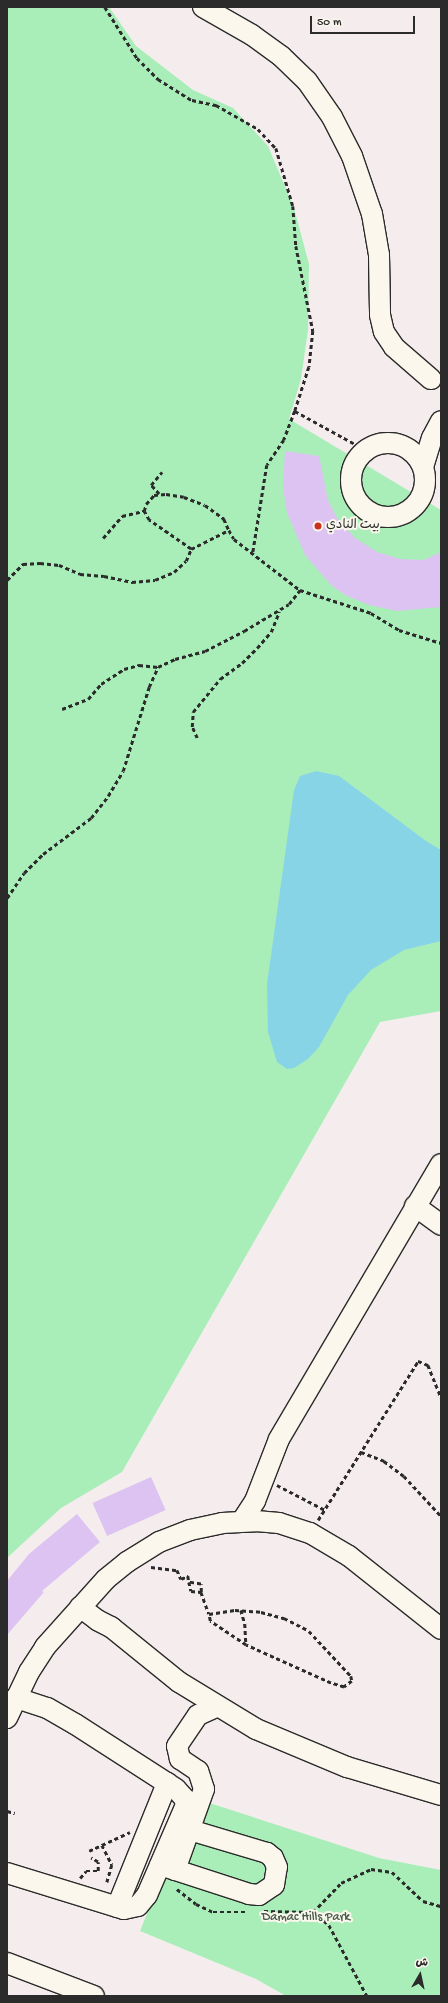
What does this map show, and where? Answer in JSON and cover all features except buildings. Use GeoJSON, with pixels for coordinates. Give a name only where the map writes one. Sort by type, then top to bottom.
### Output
{"type":"FeatureCollection","features":[{"type":"Feature","properties":{"kind":"street"},"geometry":{"type":"LineString","coordinates":[[203,7],[252,35],[281,56],[306,81],[332,117],[352,156],[372,214],[379,255],[380,315],[384,332],[394,347],[431,379]]}},
{"type":"Feature","properties":{"kind":"street"},"geometry":{"type":"LineString","coordinates":[[401,445],[416,456],[423,467],[425,484],[413,506],[399,515],[374,514],[355,496],[351,480],[355,464],[366,450],[382,443],[401,445],[420,439],[439,425]]}},
{"type":"Feature","properties":{"kind":"street"},"geometry":{"type":"LineString","coordinates":[[423,467],[439,425]]}},
{"type":"Feature","properties":{"kind":"street"},"geometry":{"type":"LineString","coordinates":[[242,1521],[260,1485],[279,1438],[441,1164]]}},
{"type":"Feature","properties":{"kind":"street"},"geometry":{"type":"LineString","coordinates":[[415,1206],[441,1225]]}},
{"type":"Feature","properties":{"kind":"street"},"geometry":{"type":"LineString","coordinates":[[260,1485],[261,1508],[269,1522]]}},
{"type":"Feature","properties":{"kind":"street"},"geometry":{"type":"LineString","coordinates":[[7,1718],[16,1698],[45,1647],[106,1579],[127,1562],[159,1542],[190,1530],[242,1521],[269,1522],[310,1533],[349,1556],[441,1629]]}},
{"type":"Feature","properties":{"kind":"street"},"geometry":{"type":"LineString","coordinates":[[85,1603],[111,1627],[179,1682],[216,1707],[295,1747],[402,1785],[441,1795]]}},
{"type":"Feature","properties":{"kind":"street"},"geometry":{"type":"LineString","coordinates":[[16,1698],[61,1716],[182,1793],[186,1805],[164,1869]]}},
{"type":"Feature","properties":{"kind":"street"},"geometry":{"type":"LineString","coordinates":[[7,1873],[124,1909],[138,1906],[144,1901],[190,1830],[203,1795],[203,1782],[198,1772],[180,1759],[177,1746],[198,1715],[216,1707]]}},
{"type":"Feature","properties":{"kind":"street"},"geometry":{"type":"LineString","coordinates":[[117,1907],[167,1783]]}},
{"type":"Feature","properties":{"kind":"street"},"geometry":{"type":"LineString","coordinates":[[164,1869],[240,1892],[259,1895],[274,1885],[277,1876],[273,1858],[266,1853],[190,1830]]}},
{"type":"Feature","properties":{"kind":"street"},"geometry":{"type":"LineString","coordinates":[[7,1962],[94,1996]]}},
{"type":"Feature","properties":{"kind":"path"},"geometry":{"type":"LineString","coordinates":[[105,7],[137,58],[158,79],[192,100],[216,105],[238,116],[258,129],[276,148],[293,206],[296,246],[313,331],[308,367],[295,411],[284,440],[267,465],[253,552]]}},
{"type":"Feature","properties":{"kind":"path"},"geometry":{"type":"LineString","coordinates":[[295,411],[366,450]]}},
{"type":"Feature","properties":{"kind":"path"},"geometry":{"type":"LineString","coordinates":[[160,494],[151,485],[162,472]]}},
{"type":"Feature","properties":{"kind":"path"},"geometry":{"type":"LineString","coordinates":[[191,549],[149,520],[144,511],[146,504],[154,495],[160,494],[184,497],[205,505],[224,519],[234,539],[253,552],[300,590],[371,613],[399,630],[441,643]]}},
{"type":"Feature","properties":{"kind":"path"},"geometry":{"type":"LineString","coordinates":[[103,538],[122,516],[144,511]]}},
{"type":"Feature","properties":{"kind":"path"},"geometry":{"type":"LineString","coordinates":[[7,580],[24,564],[40,563],[59,565],[80,574],[104,576],[132,582],[155,580],[174,572],[186,561],[191,549],[229,530]]}},
{"type":"Feature","properties":{"kind":"path"},"geometry":{"type":"LineString","coordinates":[[62,709],[88,699],[101,684],[124,669],[139,665],[158,667],[175,659],[205,651],[279,611],[289,604],[300,590]]}},
{"type":"Feature","properties":{"kind":"path"},"geometry":{"type":"LineString","coordinates":[[197,738],[192,727],[193,712],[203,696],[220,679],[242,663],[257,648],[270,632],[279,611]]}},
{"type":"Feature","properties":{"kind":"path"},"geometry":{"type":"LineString","coordinates":[[7,898],[24,873],[43,854],[91,818],[108,796],[123,771],[149,687],[158,667]]}},
{"type":"Feature","properties":{"kind":"path"},"geometry":{"type":"LineString","coordinates":[[310,1533],[418,1361],[428,1365],[441,1397]]}},
{"type":"Feature","properties":{"kind":"path"},"geometry":{"type":"LineString","coordinates":[[361,1452],[384,1462],[404,1476],[441,1516]]}},
{"type":"Feature","properties":{"kind":"path"},"geometry":{"type":"LineString","coordinates":[[260,1485],[325,1510]]}},
{"type":"Feature","properties":{"kind":"path"},"geometry":{"type":"LineString","coordinates":[[127,1562],[140,1574],[151,1567],[177,1570],[181,1579],[188,1576],[191,1591],[201,1592]]}},
{"type":"Feature","properties":{"kind":"path"},"geometry":{"type":"LineString","coordinates":[[189,1582],[201,1584],[201,1592],[210,1621],[246,1645],[331,1683],[344,1687],[352,1681],[351,1676],[309,1632],[284,1618],[240,1610],[209,1614]]}},
{"type":"Feature","properties":{"kind":"path"},"geometry":{"type":"LineString","coordinates":[[240,1610],[245,1624],[246,1645]]}},
{"type":"Feature","properties":{"kind":"path"},"geometry":{"type":"LineString","coordinates":[[7,1811],[15,1813]]}},
{"type":"Feature","properties":{"kind":"path"},"geometry":{"type":"LineString","coordinates":[[89,1851],[122,1834],[148,1828]]}},
{"type":"Feature","properties":{"kind":"path"},"geometry":{"type":"LineString","coordinates":[[102,1845],[112,1865],[106,1888]]}},
{"type":"Feature","properties":{"kind":"path"},"geometry":{"type":"LineString","coordinates":[[78,1880],[86,1872],[98,1871],[98,1862],[91,1858]]}},
{"type":"Feature","properties":{"kind":"path"},"geometry":{"type":"LineString","coordinates":[[164,1869],[196,1904],[213,1912],[250,1912]]}},
{"type":"Feature","properties":{"kind":"path"},"geometry":{"type":"LineString","coordinates":[[313,1912],[341,1883],[371,1869],[392,1872],[423,1901],[441,1906]]}},
{"type":"Feature","properties":{"kind":"path"},"geometry":{"type":"LineString","coordinates":[[258,1911],[313,1912],[329,1925],[367,1996]]}},
{"type":"Feature","properties":{"kind":"green space"},"geometry":{"type":"Polygon","coordinates":[[[7,7],[109,7],[136,46],[193,90],[233,108],[268,146],[294,208],[309,264],[308,330],[301,379],[289,419],[441,510],[441,1011],[380,1022],[122,1472],[61,1508],[7,1558],[7,7]]]}},
{"type":"Feature","properties":{"kind":"green space","name":"Damac Hills Park"},"geometry":{"type":"Polygon","coordinates":[[[194,1798],[379,1858],[441,1870],[441,1996],[286,1996],[256,1979],[140,1931],[194,1798]]]}},
{"type":"Feature","properties":{"kind":"water"},"geometry":{"type":"Polygon","coordinates":[[[316,771],[339,776],[426,841],[441,850],[441,941],[404,950],[371,970],[348,995],[319,1047],[308,1059],[294,1068],[287,1069],[277,1062],[268,1032],[267,984],[294,790],[300,776],[316,771]]]}},
{"type":"Feature","properties":{"kind":"place","name":"بيت النادي"},"geometry":{"type":"Point","coordinates":[318,526]}}]}
